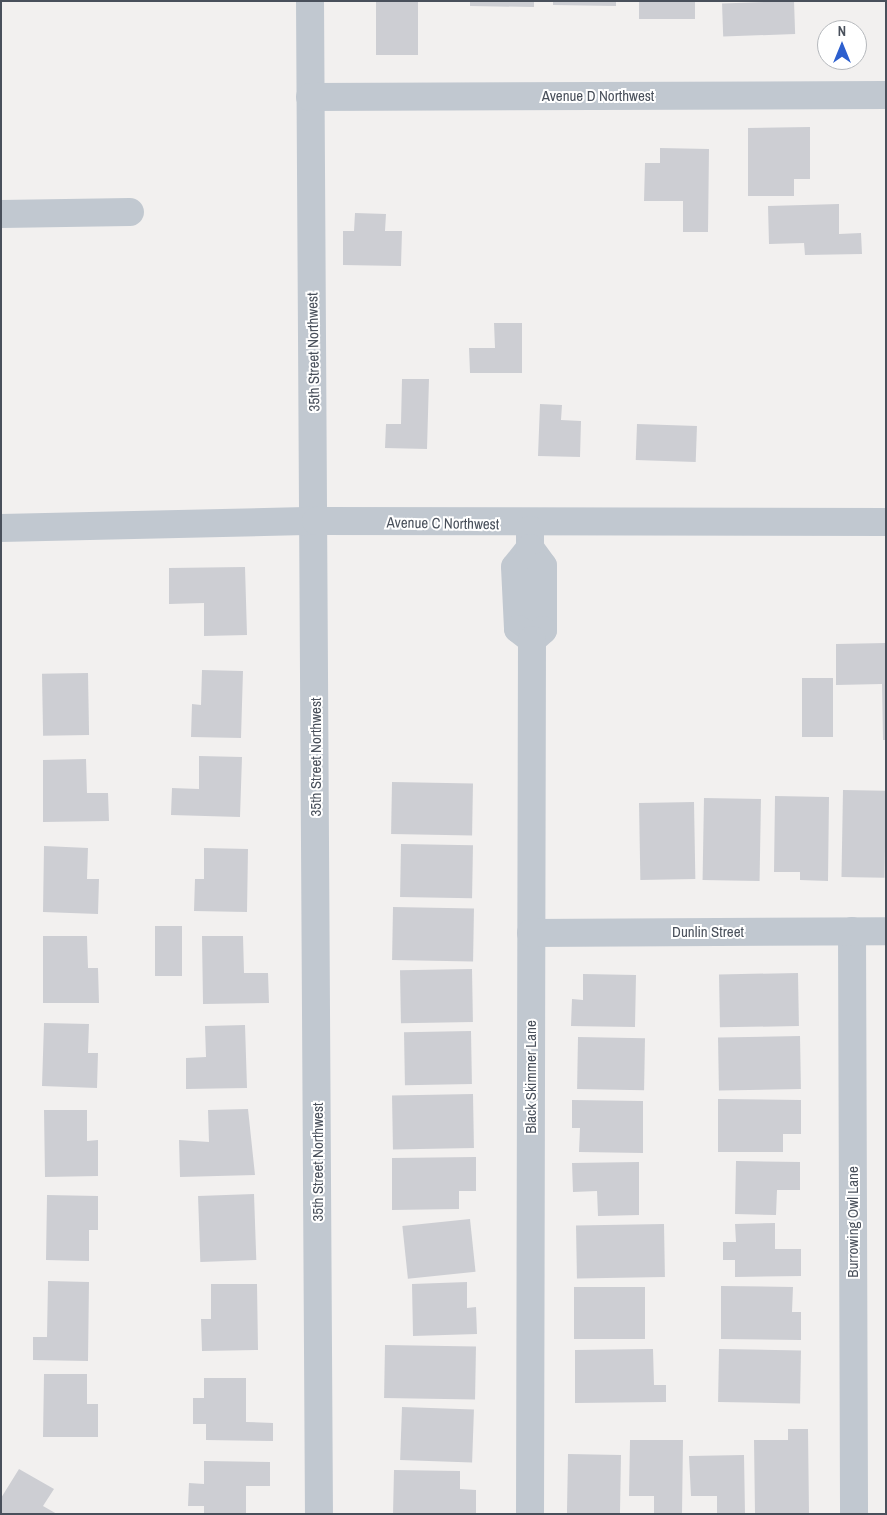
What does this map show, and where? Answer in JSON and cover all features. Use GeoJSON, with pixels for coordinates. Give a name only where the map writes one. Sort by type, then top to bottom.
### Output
{"type":"FeatureCollection","features":[{"type":"Feature","properties":{"kind":"street","name":"35th Street Northwest"},"geometry":{"type":"LineString","coordinates":[[310,1],[316,521],[319,1514]]}},
{"type":"Feature","properties":{"kind":"street","name":"Avenue D Northwest"},"geometry":{"type":"LineString","coordinates":[[310,97],[886,96]]}},
{"type":"Feature","properties":{"kind":"street"},"geometry":{"type":"LineString","coordinates":[[1,214],[130,212]]}},
{"type":"Feature","properties":{"kind":"street","name":"Avenue C Northwest"},"geometry":{"type":"LineString","coordinates":[[1,528],[316,521],[530,536],[886,522]]}},
{"type":"Feature","properties":{"kind":"street","name":"Black Skimmer Lane"},"geometry":{"type":"LineString","coordinates":[[530,536],[543,566],[543,630],[532,640],[530,1514]]}},
{"type":"Feature","properties":{"kind":"street","name":"Burrowing Owl Lane"},"geometry":{"type":"LineString","coordinates":[[852,931],[854,1514]]}},
{"type":"Feature","properties":{"kind":"street","name":"Dunlin Street"},"geometry":{"type":"LineString","coordinates":[[531,933],[886,931]]}},
{"type":"Feature","properties":{"kind":"building"},"geometry":{"type":"Polygon","coordinates":[[[376,1],[418,1],[418,55],[376,55],[376,1]]]}},
{"type":"Feature","properties":{"kind":"building"},"geometry":{"type":"Polygon","coordinates":[[[470,1],[534,1],[534,7],[470,6],[470,1]]]}},
{"type":"Feature","properties":{"kind":"building"},"geometry":{"type":"Polygon","coordinates":[[[553,1],[616,1],[616,6],[553,5],[553,1]]]}},
{"type":"Feature","properties":{"kind":"building"},"geometry":{"type":"Polygon","coordinates":[[[639,1],[695,1],[695,19],[639,19],[639,1]]]}},
{"type":"Feature","properties":{"kind":"building"},"geometry":{"type":"Polygon","coordinates":[[[794,1],[795,34],[723,36],[722,4],[794,1]]]}},
{"type":"Feature","properties":{"kind":"building"},"geometry":{"type":"Polygon","coordinates":[[[810,127],[810,179],[794,179],[794,196],[748,196],[748,128],[810,127]]]}},
{"type":"Feature","properties":{"kind":"building"},"geometry":{"type":"Polygon","coordinates":[[[660,148],[709,149],[708,232],[683,232],[683,201],[644,201],[645,163],[660,163],[660,148]]]}},
{"type":"Feature","properties":{"kind":"building"},"geometry":{"type":"Polygon","coordinates":[[[839,204],[839,234],[861,233],[862,254],[805,255],[804,243],[769,244],[768,206],[839,204]]]}},
{"type":"Feature","properties":{"kind":"building"},"geometry":{"type":"Polygon","coordinates":[[[355,213],[386,214],[385,231],[402,231],[401,266],[343,265],[343,231],[354,231],[355,213]]]}},
{"type":"Feature","properties":{"kind":"building"},"geometry":{"type":"Polygon","coordinates":[[[494,323],[522,323],[522,373],[470,373],[469,348],[495,348],[494,323]]]}},
{"type":"Feature","properties":{"kind":"building"},"geometry":{"type":"Polygon","coordinates":[[[402,379],[429,379],[427,449],[385,448],[386,424],[401,424],[402,379]]]}},
{"type":"Feature","properties":{"kind":"building"},"geometry":{"type":"Polygon","coordinates":[[[540,404],[562,405],[561,420],[581,421],[580,457],[538,456],[540,404]]]}},
{"type":"Feature","properties":{"kind":"building"},"geometry":{"type":"Polygon","coordinates":[[[637,424],[697,426],[696,462],[636,460],[637,424]]]}},
{"type":"Feature","properties":{"kind":"building"},"geometry":{"type":"Polygon","coordinates":[[[245,567],[247,635],[204,636],[204,603],[169,604],[169,568],[245,567]]]}},
{"type":"Feature","properties":{"kind":"building"},"geometry":{"type":"Polygon","coordinates":[[[886,643],[886,740],[883,740],[882,684],[836,685],[836,644],[886,643]]]}},
{"type":"Feature","properties":{"kind":"building"},"geometry":{"type":"Polygon","coordinates":[[[202,670],[243,671],[241,738],[191,737],[192,704],[201,705],[202,670]]]}},
{"type":"Feature","properties":{"kind":"building"},"geometry":{"type":"Polygon","coordinates":[[[88,673],[89,735],[43,736],[42,674],[88,673]]]}},
{"type":"Feature","properties":{"kind":"building"},"geometry":{"type":"Polygon","coordinates":[[[802,678],[833,678],[833,737],[802,737],[802,678]]]}},
{"type":"Feature","properties":{"kind":"building"},"geometry":{"type":"Polygon","coordinates":[[[199,756],[242,757],[240,817],[171,815],[172,788],[199,789],[199,756]]]}},
{"type":"Feature","properties":{"kind":"building"},"geometry":{"type":"Polygon","coordinates":[[[86,759],[87,793],[108,793],[109,821],[43,822],[43,760],[86,759]]]}},
{"type":"Feature","properties":{"kind":"building"},"geometry":{"type":"Polygon","coordinates":[[[392,782],[473,783],[472,835],[391,834],[392,782]]]}},
{"type":"Feature","properties":{"kind":"building"},"geometry":{"type":"Polygon","coordinates":[[[843,790],[886,791],[884,878],[841,877],[843,790]]]}},
{"type":"Feature","properties":{"kind":"building"},"geometry":{"type":"Polygon","coordinates":[[[775,796],[829,797],[828,881],[800,880],[800,872],[774,872],[775,796]]]}},
{"type":"Feature","properties":{"kind":"building"},"geometry":{"type":"Polygon","coordinates":[[[704,798],[761,799],[760,881],[703,880],[704,798]]]}},
{"type":"Feature","properties":{"kind":"building"},"geometry":{"type":"Polygon","coordinates":[[[694,802],[695,879],[640,880],[639,803],[694,802]]]}},
{"type":"Feature","properties":{"kind":"building"},"geometry":{"type":"Polygon","coordinates":[[[401,844],[473,845],[472,898],[400,897],[401,844]]]}},
{"type":"Feature","properties":{"kind":"building"},"geometry":{"type":"Polygon","coordinates":[[[44,846],[88,848],[87,879],[99,879],[98,914],[43,912],[44,846]]]}},
{"type":"Feature","properties":{"kind":"building"},"geometry":{"type":"Polygon","coordinates":[[[204,848],[248,849],[247,912],[194,911],[195,879],[204,879],[204,848]]]}},
{"type":"Feature","properties":{"kind":"building"},"geometry":{"type":"Polygon","coordinates":[[[393,907],[474,908],[473,961],[392,960],[393,907]]]}},
{"type":"Feature","properties":{"kind":"building"},"geometry":{"type":"Polygon","coordinates":[[[155,926],[182,926],[182,976],[155,976],[155,926]]]}},
{"type":"Feature","properties":{"kind":"building"},"geometry":{"type":"Polygon","coordinates":[[[43,936],[87,936],[88,968],[98,968],[99,1003],[43,1003],[43,936]]]}},
{"type":"Feature","properties":{"kind":"building"},"geometry":{"type":"Polygon","coordinates":[[[202,936],[243,936],[244,973],[268,973],[269,1003],[203,1004],[202,936]]]}},
{"type":"Feature","properties":{"kind":"building"},"geometry":{"type":"Polygon","coordinates":[[[472,969],[473,1022],[401,1023],[400,970],[472,969]]]}},
{"type":"Feature","properties":{"kind":"building"},"geometry":{"type":"Polygon","coordinates":[[[798,973],[799,1026],[720,1027],[719,974],[798,973]]]}},
{"type":"Feature","properties":{"kind":"building"},"geometry":{"type":"Polygon","coordinates":[[[583,974],[636,975],[635,1027],[571,1026],[572,999],[583,1000],[583,974]]]}},
{"type":"Feature","properties":{"kind":"building"},"geometry":{"type":"Polygon","coordinates":[[[44,1023],[89,1024],[88,1053],[98,1053],[97,1088],[42,1086],[44,1023]]]}},
{"type":"Feature","properties":{"kind":"building"},"geometry":{"type":"Polygon","coordinates":[[[245,1025],[247,1088],[186,1089],[186,1058],[206,1057],[205,1026],[245,1025]]]}},
{"type":"Feature","properties":{"kind":"building"},"geometry":{"type":"Polygon","coordinates":[[[471,1031],[472,1084],[405,1085],[404,1032],[471,1031]]]}},
{"type":"Feature","properties":{"kind":"building"},"geometry":{"type":"Polygon","coordinates":[[[800,1036],[801,1089],[719,1090],[718,1037],[800,1036]]]}},
{"type":"Feature","properties":{"kind":"building"},"geometry":{"type":"Polygon","coordinates":[[[578,1037],[645,1038],[644,1090],[577,1089],[578,1037]]]}},
{"type":"Feature","properties":{"kind":"building"},"geometry":{"type":"Polygon","coordinates":[[[473,1094],[474,1148],[393,1149],[392,1095],[473,1094]]]}},
{"type":"Feature","properties":{"kind":"building"},"geometry":{"type":"Polygon","coordinates":[[[718,1099],[801,1100],[801,1134],[783,1134],[783,1152],[718,1152],[718,1099]]]}},
{"type":"Feature","properties":{"kind":"building"},"geometry":{"type":"Polygon","coordinates":[[[572,1100],[643,1101],[643,1153],[579,1152],[580,1128],[572,1128],[572,1100]]]}},
{"type":"Feature","properties":{"kind":"building"},"geometry":{"type":"Polygon","coordinates":[[[248,1109],[255,1175],[180,1177],[179,1140],[209,1142],[208,1110],[248,1109]]]}},
{"type":"Feature","properties":{"kind":"building"},"geometry":{"type":"Polygon","coordinates":[[[44,1110],[87,1110],[87,1141],[98,1140],[98,1176],[45,1177],[44,1110]]]}},
{"type":"Feature","properties":{"kind":"building"},"geometry":{"type":"Polygon","coordinates":[[[476,1157],[476,1191],[459,1191],[459,1209],[392,1210],[392,1158],[476,1157]]]}},
{"type":"Feature","properties":{"kind":"building"},"geometry":{"type":"Polygon","coordinates":[[[736,1161],[800,1162],[800,1190],[777,1190],[776,1215],[735,1214],[736,1161]]]}},
{"type":"Feature","properties":{"kind":"building"},"geometry":{"type":"Polygon","coordinates":[[[639,1162],[639,1215],[598,1216],[597,1191],[573,1192],[572,1163],[639,1162]]]}},
{"type":"Feature","properties":{"kind":"building"},"geometry":{"type":"Polygon","coordinates":[[[254,1194],[256,1260],[200,1262],[198,1196],[254,1194]]]}},
{"type":"Feature","properties":{"kind":"building"},"geometry":{"type":"Polygon","coordinates":[[[47,1195],[98,1196],[98,1230],[89,1230],[89,1261],[46,1260],[47,1195]]]}},
{"type":"Feature","properties":{"kind":"building"},"geometry":{"type":"Polygon","coordinates":[[[470,1219],[476,1272],[408,1279],[402,1226],[470,1219]]]}},
{"type":"Feature","properties":{"kind":"building"},"geometry":{"type":"Polygon","coordinates":[[[775,1223],[775,1249],[801,1249],[801,1276],[735,1277],[735,1260],[723,1260],[723,1242],[736,1242],[735,1224],[775,1223]]]}},
{"type":"Feature","properties":{"kind":"building"},"geometry":{"type":"Polygon","coordinates":[[[664,1224],[665,1277],[577,1279],[576,1226],[664,1224]]]}},
{"type":"Feature","properties":{"kind":"building"},"geometry":{"type":"Polygon","coordinates":[[[48,1281],[89,1282],[88,1361],[33,1360],[33,1337],[47,1337],[48,1281]]]}},
{"type":"Feature","properties":{"kind":"building"},"geometry":{"type":"Polygon","coordinates":[[[467,1282],[467,1308],[476,1307],[477,1334],[413,1336],[412,1284],[467,1282]]]}},
{"type":"Feature","properties":{"kind":"building"},"geometry":{"type":"Polygon","coordinates":[[[211,1284],[257,1284],[258,1350],[202,1351],[201,1319],[211,1319],[211,1284]]]}},
{"type":"Feature","properties":{"kind":"building"},"geometry":{"type":"Polygon","coordinates":[[[721,1286],[793,1287],[792,1312],[801,1312],[801,1340],[721,1339],[721,1286]]]}},
{"type":"Feature","properties":{"kind":"building"},"geometry":{"type":"Polygon","coordinates":[[[574,1287],[645,1287],[645,1339],[574,1339],[574,1287]]]}},
{"type":"Feature","properties":{"kind":"building"},"geometry":{"type":"Polygon","coordinates":[[[385,1345],[476,1347],[475,1400],[384,1398],[385,1345]]]}},
{"type":"Feature","properties":{"kind":"building"},"geometry":{"type":"Polygon","coordinates":[[[653,1349],[654,1385],[666,1385],[666,1402],[575,1403],[575,1350],[653,1349]]]}},
{"type":"Feature","properties":{"kind":"building"},"geometry":{"type":"Polygon","coordinates":[[[719,1349],[801,1350],[800,1403],[718,1402],[719,1349]]]}},
{"type":"Feature","properties":{"kind":"building"},"geometry":{"type":"Polygon","coordinates":[[[44,1374],[87,1374],[87,1404],[98,1404],[98,1437],[43,1437],[44,1374]]]}},
{"type":"Feature","properties":{"kind":"building"},"geometry":{"type":"Polygon","coordinates":[[[204,1378],[246,1378],[246,1422],[273,1423],[273,1441],[206,1440],[206,1424],[193,1424],[193,1398],[204,1398],[204,1378]]]}},
{"type":"Feature","properties":{"kind":"building"},"geometry":{"type":"Polygon","coordinates":[[[402,1407],[474,1410],[472,1462],[400,1460],[402,1407]]]}},
{"type":"Feature","properties":{"kind":"building"},"geometry":{"type":"Polygon","coordinates":[[[788,1429],[808,1429],[809,1514],[755,1514],[754,1440],[788,1440],[788,1429]]]}},
{"type":"Feature","properties":{"kind":"building"},"geometry":{"type":"Polygon","coordinates":[[[630,1440],[683,1440],[682,1514],[654,1514],[654,1496],[629,1496],[630,1440]]]}},
{"type":"Feature","properties":{"kind":"building"},"geometry":{"type":"Polygon","coordinates":[[[568,1454],[621,1455],[620,1514],[567,1514],[568,1454]]]}},
{"type":"Feature","properties":{"kind":"building"},"geometry":{"type":"Polygon","coordinates":[[[744,1455],[745,1514],[717,1514],[717,1496],[691,1496],[689,1456],[744,1455]]]}},
{"type":"Feature","properties":{"kind":"building"},"geometry":{"type":"Polygon","coordinates":[[[204,1461],[270,1462],[270,1486],[246,1486],[246,1514],[204,1514],[204,1506],[188,1506],[189,1483],[204,1484],[204,1461]]]}},
{"type":"Feature","properties":{"kind":"building"},"geometry":{"type":"Polygon","coordinates":[[[19,1469],[54,1489],[43,1506],[57,1514],[1,1514],[1,1498],[19,1469]]]}},
{"type":"Feature","properties":{"kind":"building"},"geometry":{"type":"Polygon","coordinates":[[[394,1470],[460,1471],[460,1489],[476,1490],[476,1514],[393,1514],[394,1470]]]}}]}
